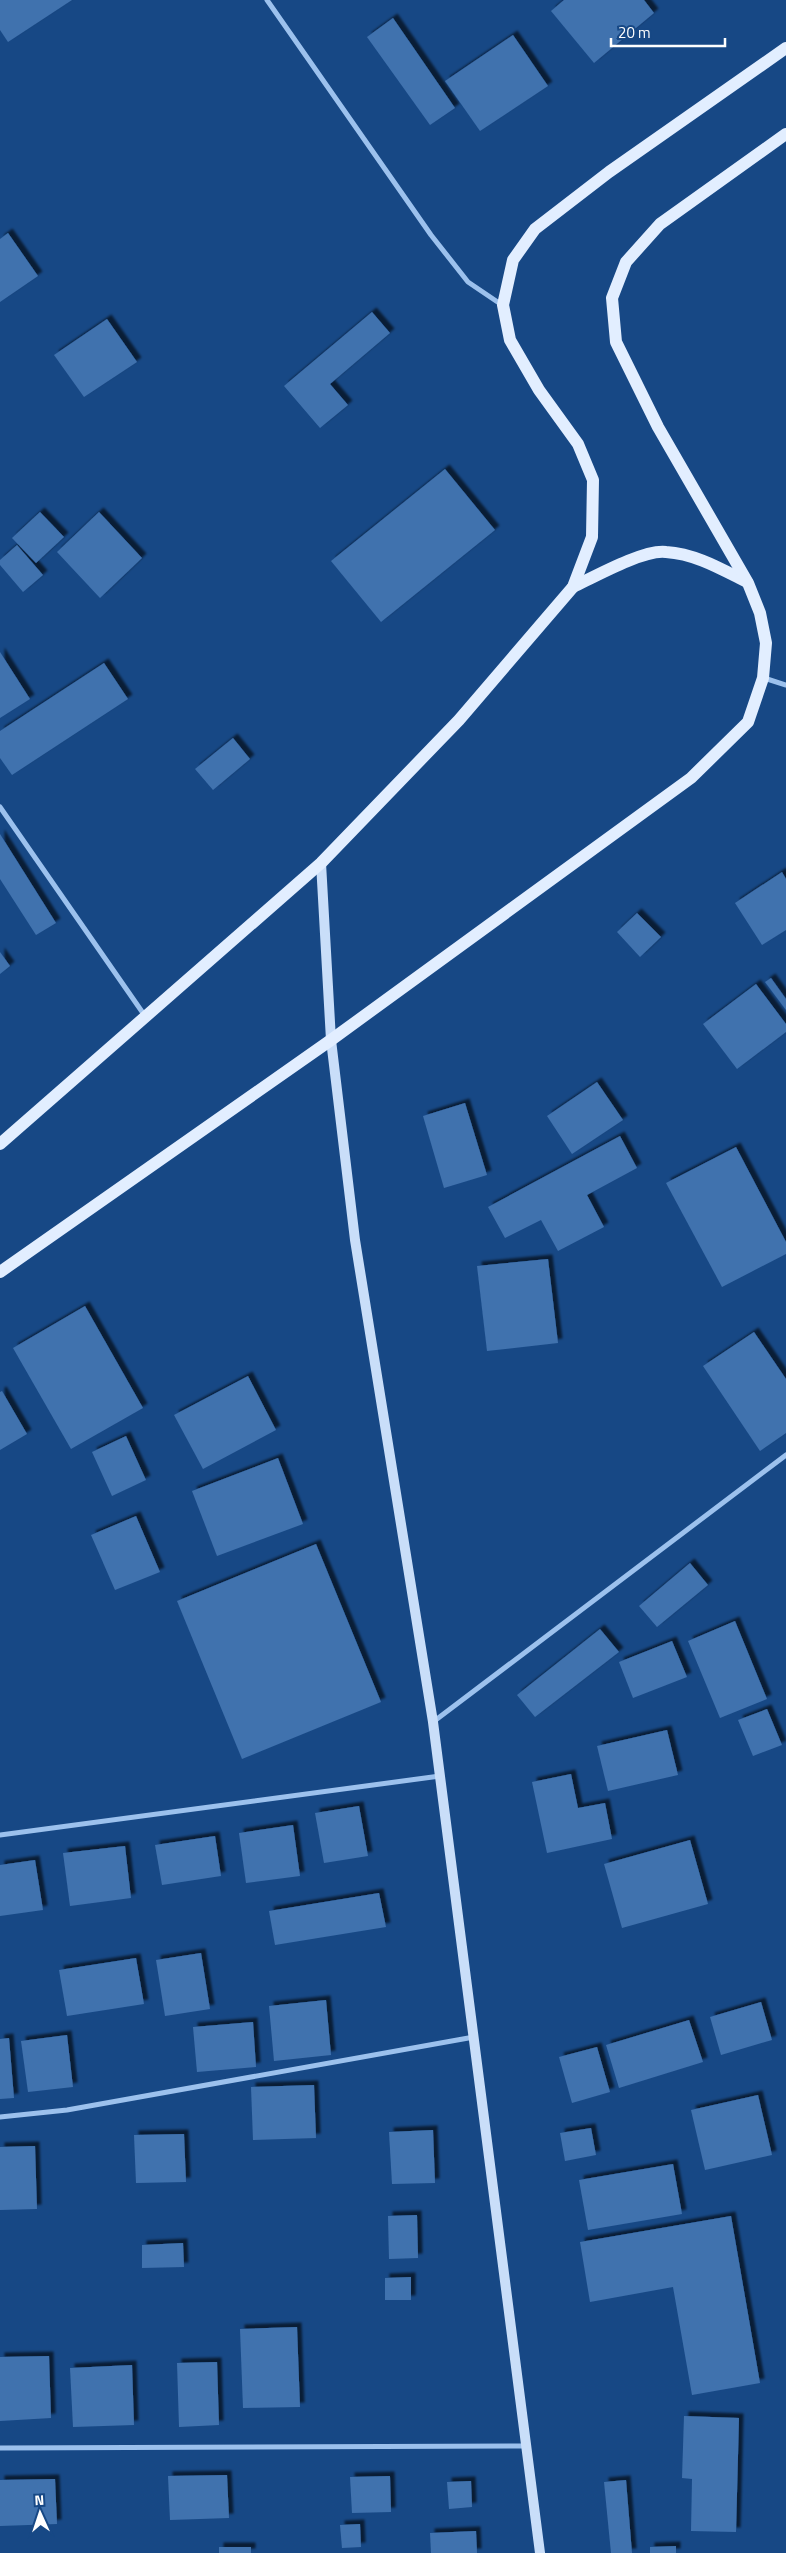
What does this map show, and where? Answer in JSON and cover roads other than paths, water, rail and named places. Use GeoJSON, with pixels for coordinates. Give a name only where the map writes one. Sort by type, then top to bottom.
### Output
{"type":"FeatureCollection","features":[{"type":"Feature","properties":{"kind":"main road"},"geometry":{"type":"LineString","coordinates":[[0,1144],[321,863],[459,720],[574,587],[592,537],[593,480],[578,444],[539,390],[510,340],[503,305],[513,260],[535,229],[609,172],[786,48]]}},
{"type":"Feature","properties":{"kind":"main road"},"geometry":{"type":"LineString","coordinates":[[0,1272],[331,1040],[691,778],[748,722],[763,678],[766,643],[760,613],[748,583],[658,427],[616,342],[612,298],[626,262],[660,224],[786,134]]}},
{"type":"Feature","properties":{"kind":"main road"},"geometry":{"type":"LineString","coordinates":[[574,587],[624,562],[664,551],[706,561],[748,583]]}},
{"type":"Feature","properties":{"kind":"main road"},"geometry":{"type":"LineString","coordinates":[[321,863],[331,1040],[355,1240],[433,1722],[540,2553]]}},
{"type":"Feature","properties":{"kind":"street"},"geometry":{"type":"LineString","coordinates":[[267,0],[431,235],[468,282],[503,305]]}},
{"type":"Feature","properties":{"kind":"street"},"geometry":{"type":"LineString","coordinates":[[763,678],[786,684]]}},
{"type":"Feature","properties":{"kind":"street"},"geometry":{"type":"LineString","coordinates":[[0,807],[146,1016]]}},
{"type":"Feature","properties":{"kind":"street"},"geometry":{"type":"LineString","coordinates":[[433,1722],[786,1455]]}},
{"type":"Feature","properties":{"kind":"street"},"geometry":{"type":"LineString","coordinates":[[1,1833],[440,1776]]}},
{"type":"Feature","properties":{"kind":"street"},"geometry":{"type":"LineString","coordinates":[[0,2117],[76,2108],[474,2037]]}},
{"type":"Feature","properties":{"kind":"street"},"geometry":{"type":"LineString","coordinates":[[0,2448],[526,2446]]}}]}
